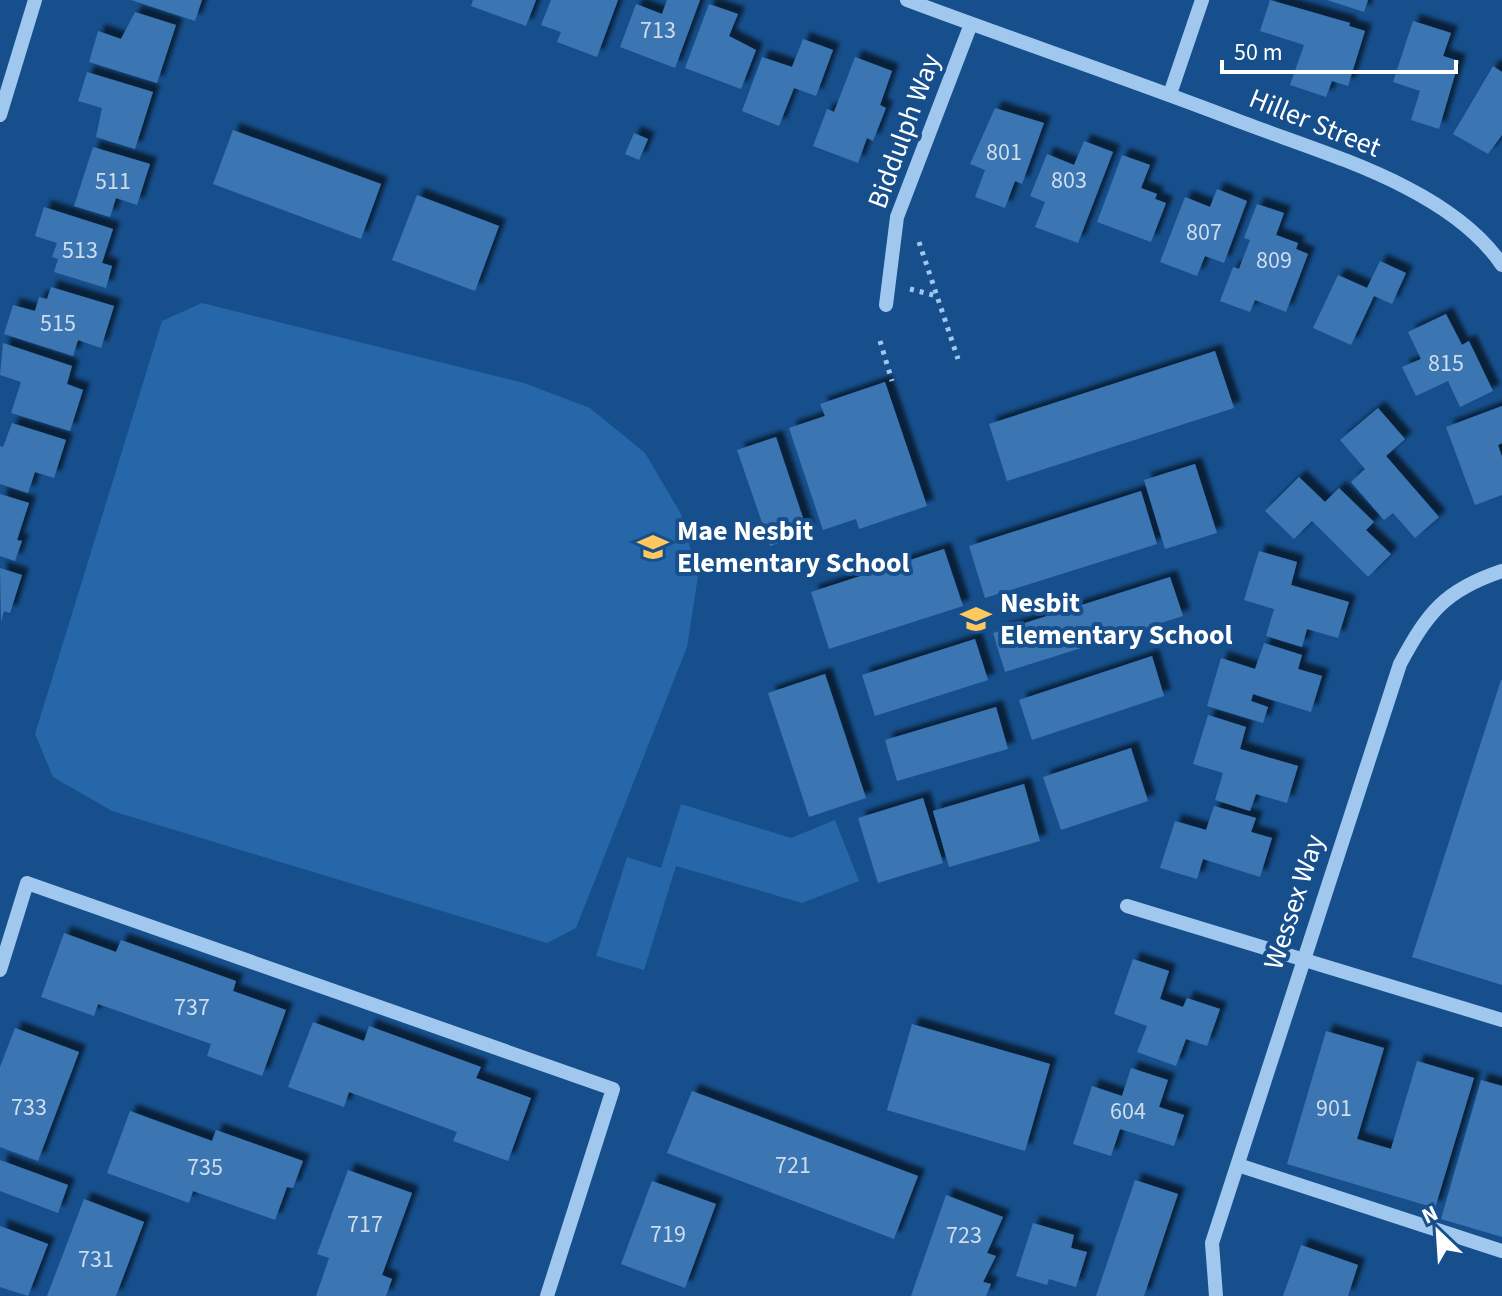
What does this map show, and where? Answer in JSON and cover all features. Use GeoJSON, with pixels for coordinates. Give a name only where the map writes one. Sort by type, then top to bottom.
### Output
{"type":"FeatureCollection","features":[{"type":"Feature","properties":{"kind":"street"},"geometry":{"type":"LineString","coordinates":[[0,115],[35,0]]}},
{"type":"Feature","properties":{"kind":"street","name":"Hiller Street"},"geometry":{"type":"LineString","coordinates":[[907,0],[1170,94],[1371,172],[1435,204],[1492,251],[1502,265]]}},
{"type":"Feature","properties":{"kind":"street"},"geometry":{"type":"LineString","coordinates":[[1170,94],[1202,0]]}},
{"type":"Feature","properties":{"kind":"street","name":"Biddulph Way"},"geometry":{"type":"LineString","coordinates":[[886,305],[897,217],[971,24]]}},
{"type":"Feature","properties":{"kind":"street","name":"Wessex Way"},"geometry":{"type":"LineString","coordinates":[[1216,1296],[1212,1243],[1400,664],[1425,617],[1451,593],[1502,571]]}},
{"type":"Feature","properties":{"kind":"street"},"geometry":{"type":"LineString","coordinates":[[0,970],[27,883],[613,1089],[547,1296]]}},
{"type":"Feature","properties":{"kind":"street"},"geometry":{"type":"LineString","coordinates":[[1127,906],[1302,962],[1502,1020]]}},
{"type":"Feature","properties":{"kind":"street"},"geometry":{"type":"LineString","coordinates":[[1238,1165],[1502,1251]]}},
{"type":"Feature","properties":{"kind":"path"},"geometry":{"type":"LineString","coordinates":[[919,242],[958,359]]}},
{"type":"Feature","properties":{"kind":"path"},"geometry":{"type":"LineString","coordinates":[[901,287],[937,296]]}},
{"type":"Feature","properties":{"kind":"path"},"geometry":{"type":"LineString","coordinates":[[880,341],[892,381]]}},
{"type":"Feature","properties":{"kind":"shaded area"},"geometry":{"type":"Polygon","coordinates":[[[202,303],[524,383],[590,408],[645,453],[681,514],[698,576],[687,647],[576,928],[547,943],[112,811],[53,777],[35,734],[162,321],[202,303]]]}},
{"type":"Feature","properties":{"kind":"shaded area"},"geometry":{"type":"Polygon","coordinates":[[[681,804],[791,838],[835,820],[859,881],[802,903],[676,866],[644,970],[596,956],[627,857],[661,868],[681,804]]]}},
{"type":"Feature","properties":{"kind":"building"},"geometry":{"type":"Polygon","coordinates":[[[131,0],[202,0],[195,21],[131,0]]]}},
{"type":"Feature","properties":{"kind":"building"},"geometry":{"type":"Polygon","coordinates":[[[473,0],[536,0],[526,26],[471,6],[473,0]]]}},
{"type":"Feature","properties":{"kind":"building"},"geometry":{"type":"Polygon","coordinates":[[[551,0],[618,0],[597,57],[557,42],[561,32],[541,25],[551,0]]]}},
{"type":"Feature","properties":{"kind":"building"},"geometry":{"type":"Polygon","coordinates":[[[667,0],[700,0],[675,68],[620,47],[636,4],[662,14],[667,0]]]}},
{"type":"Feature","properties":{"kind":"building"},"geometry":{"type":"Polygon","coordinates":[[[1270,0],[1350,23],[1349,26],[1365,31],[1348,86],[1332,81],[1326,97],[1290,85],[1304,45],[1260,31],[1270,0]]]}},
{"type":"Feature","properties":{"kind":"building"},"geometry":{"type":"Polygon","coordinates":[[[1327,0],[1368,0],[1364,12],[1327,0]]]}},
{"type":"Feature","properties":{"kind":"building"},"geometry":{"type":"Polygon","coordinates":[[[709,4],[738,14],[729,36],[756,50],[741,89],[685,68],[709,4]]]}},
{"type":"Feature","properties":{"kind":"building"},"geometry":{"type":"Polygon","coordinates":[[[135,12],[176,25],[157,83],[89,62],[98,31],[121,39],[135,12]]]}},
{"type":"Feature","properties":{"kind":"building"},"geometry":{"type":"Polygon","coordinates":[[[1413,21],[1451,33],[1443,56],[1459,61],[1439,129],[1411,120],[1420,91],[1393,82],[1413,21]]]}},
{"type":"Feature","properties":{"kind":"building"},"geometry":{"type":"Polygon","coordinates":[[[803,39],[833,50],[816,96],[794,88],[779,126],[742,111],[762,57],[792,67],[803,39]]]}},
{"type":"Feature","properties":{"kind":"building"},"geometry":{"type":"Polygon","coordinates":[[[855,57],[892,71],[880,105],[886,108],[873,141],[867,138],[858,163],[813,146],[827,109],[834,112],[855,57]]]}},
{"type":"Feature","properties":{"kind":"building"},"geometry":{"type":"Polygon","coordinates":[[[1493,66],[1502,72],[1502,135],[1488,154],[1453,134],[1493,66]]]}},
{"type":"Feature","properties":{"kind":"building"},"geometry":{"type":"Polygon","coordinates":[[[87,72],[153,92],[135,149],[96,137],[102,108],[78,101],[87,72]]]}},
{"type":"Feature","properties":{"kind":"building"},"geometry":{"type":"Polygon","coordinates":[[[995,108],[1044,123],[1022,184],[1015,181],[1005,208],[975,197],[985,170],[970,164],[995,108]]]}},
{"type":"Feature","properties":{"kind":"building"},"geometry":{"type":"Polygon","coordinates":[[[233,130],[381,184],[361,239],[213,184],[233,130]]]}},
{"type":"Feature","properties":{"kind":"building"},"geometry":{"type":"Polygon","coordinates":[[[634,133],[648,139],[639,160],[625,154],[634,133]]]}},
{"type":"Feature","properties":{"kind":"building"},"geometry":{"type":"Polygon","coordinates":[[[1084,141],[1113,152],[1078,243],[1035,227],[1045,202],[1030,196],[1047,154],[1074,165],[1084,141]]]}},
{"type":"Feature","properties":{"kind":"building"},"geometry":{"type":"Polygon","coordinates":[[[93,147],[150,164],[137,205],[116,198],[110,217],[74,206],[93,147]]]}},
{"type":"Feature","properties":{"kind":"building"},"geometry":{"type":"Polygon","coordinates":[[[1122,155],[1150,165],[1141,188],[1157,194],[1155,199],[1166,203],[1151,242],[1097,222],[1122,155]]]}},
{"type":"Feature","properties":{"kind":"building"},"geometry":{"type":"Polygon","coordinates":[[[1217,189],[1247,201],[1224,263],[1205,256],[1197,276],[1160,262],[1185,197],[1210,207],[1217,189]]]}},
{"type":"Feature","properties":{"kind":"building"},"geometry":{"type":"Polygon","coordinates":[[[417,195],[499,226],[475,291],[392,260],[417,195]]]}},
{"type":"Feature","properties":{"kind":"building"},"geometry":{"type":"Polygon","coordinates":[[[1257,204],[1284,213],[1276,235],[1298,243],[1296,249],[1308,254],[1286,312],[1255,300],[1250,312],[1220,301],[1233,267],[1239,269],[1250,240],[1244,238],[1257,204]]]}},
{"type":"Feature","properties":{"kind":"building"},"geometry":{"type":"Polygon","coordinates":[[[44,207],[113,229],[102,263],[112,266],[106,288],[54,272],[58,259],[52,257],[57,243],[35,236],[44,207]]]}},
{"type":"Feature","properties":{"kind":"building"},"geometry":{"type":"Polygon","coordinates":[[[1380,261],[1406,273],[1392,304],[1374,296],[1351,345],[1313,328],[1338,275],[1367,288],[1380,261]]]}},
{"type":"Feature","properties":{"kind":"building"},"geometry":{"type":"Polygon","coordinates":[[[51,287],[114,306],[101,348],[78,340],[73,356],[4,334],[13,305],[35,311],[39,297],[47,299],[51,287]]]}},
{"type":"Feature","properties":{"kind":"building"},"geometry":{"type":"Polygon","coordinates":[[[1446,314],[1462,345],[1469,341],[1493,391],[1460,407],[1448,381],[1416,396],[1402,367],[1421,359],[1408,332],[1446,314]]]}},
{"type":"Feature","properties":{"kind":"building"},"geometry":{"type":"Polygon","coordinates":[[[3,343],[72,366],[67,384],[83,390],[70,431],[11,413],[21,382],[0,375],[3,343]]]}},
{"type":"Feature","properties":{"kind":"building"},"geometry":{"type":"Polygon","coordinates":[[[1215,351],[1234,408],[1007,481],[989,424],[1215,351]]]}},
{"type":"Feature","properties":{"kind":"building"},"geometry":{"type":"Polygon","coordinates":[[[885,382],[927,506],[859,529],[856,519],[823,530],[789,428],[825,416],[820,404],[885,382]]]}},
{"type":"Feature","properties":{"kind":"building"},"geometry":{"type":"Polygon","coordinates":[[[1502,406],[1502,443],[1498,445],[1502,457],[1502,495],[1475,505],[1446,427],[1502,406]]]}},
{"type":"Feature","properties":{"kind":"building"},"geometry":{"type":"Polygon","coordinates":[[[1378,408],[1405,439],[1386,456],[1439,517],[1415,538],[1393,513],[1384,520],[1351,482],[1365,469],[1340,440],[1378,408]]]}},
{"type":"Feature","properties":{"kind":"building"},"geometry":{"type":"Polygon","coordinates":[[[12,423],[66,440],[54,478],[35,472],[28,493],[0,484],[0,446],[3,447],[12,423]]]}},
{"type":"Feature","properties":{"kind":"building"},"geometry":{"type":"Polygon","coordinates":[[[776,437],[808,533],[770,546],[737,450],[776,437]]]}},
{"type":"Feature","properties":{"kind":"building"},"geometry":{"type":"Polygon","coordinates":[[[1195,464],[1217,533],[1165,549],[1144,480],[1195,464]]]}},
{"type":"Feature","properties":{"kind":"building"},"geometry":{"type":"Polygon","coordinates":[[[1299,477],[1325,502],[1339,488],[1374,522],[1366,530],[1391,554],[1368,577],[1312,521],[1294,539],[1265,511],[1299,477]]]}},
{"type":"Feature","properties":{"kind":"building"},"geometry":{"type":"Polygon","coordinates":[[[1141,491],[1157,544],[985,598],[969,546],[1141,491]]]}},
{"type":"Feature","properties":{"kind":"building"},"geometry":{"type":"Polygon","coordinates":[[[0,494],[29,503],[17,540],[22,541],[15,561],[0,556],[0,494]]]}},
{"type":"Feature","properties":{"kind":"building"},"geometry":{"type":"Polygon","coordinates":[[[944,549],[963,606],[829,649],[811,592],[944,549]]]}},
{"type":"Feature","properties":{"kind":"building"},"geometry":{"type":"Polygon","coordinates":[[[1259,551],[1297,562],[1291,585],[1349,602],[1338,638],[1307,629],[1302,647],[1266,636],[1274,609],[1244,600],[1259,551]]]}},
{"type":"Feature","properties":{"kind":"building"},"geometry":{"type":"Polygon","coordinates":[[[0,568],[22,575],[10,613],[4,611],[1,622],[0,568]]]}},
{"type":"Feature","properties":{"kind":"building"},"geometry":{"type":"Polygon","coordinates":[[[1170,577],[1183,616],[1005,672],[993,633],[1170,577]]]}},
{"type":"Feature","properties":{"kind":"building"},"geometry":{"type":"Polygon","coordinates":[[[975,639],[988,680],[875,716],[862,675],[975,639]]]}},
{"type":"Feature","properties":{"kind":"building"},"geometry":{"type":"Polygon","coordinates":[[[1264,643],[1302,655],[1298,669],[1322,676],[1311,712],[1253,694],[1251,701],[1268,707],[1263,723],[1207,706],[1221,658],[1255,669],[1264,643]]]}},
{"type":"Feature","properties":{"kind":"building"},"geometry":{"type":"Polygon","coordinates":[[[1152,656],[1164,696],[1032,740],[1019,700],[1152,656]]]}},
{"type":"Feature","properties":{"kind":"building"},"geometry":{"type":"Polygon","coordinates":[[[825,674],[866,798],[809,817],[768,693],[825,674]]]}},
{"type":"Feature","properties":{"kind":"building"},"geometry":{"type":"Polygon","coordinates":[[[1502,680],[1502,985],[1412,957],[1502,680]]]}},
{"type":"Feature","properties":{"kind":"building"},"geometry":{"type":"Polygon","coordinates":[[[996,707],[1008,749],[897,781],[885,740],[996,707]]]}},
{"type":"Feature","properties":{"kind":"building"},"geometry":{"type":"Polygon","coordinates":[[[1208,715],[1246,727],[1240,749],[1298,766],[1287,803],[1256,794],[1250,811],[1215,800],[1223,773],[1193,764],[1208,715]]]}},
{"type":"Feature","properties":{"kind":"building"},"geometry":{"type":"Polygon","coordinates":[[[1131,748],[1148,801],[1061,830],[1043,777],[1131,748]]]}},
{"type":"Feature","properties":{"kind":"building"},"geometry":{"type":"Polygon","coordinates":[[[1024,784],[1040,841],[949,867],[933,811],[1024,784]]]}},
{"type":"Feature","properties":{"kind":"building"},"geometry":{"type":"Polygon","coordinates":[[[923,798],[943,863],[878,883],[858,818],[923,798]]]}},
{"type":"Feature","properties":{"kind":"building"},"geometry":{"type":"Polygon","coordinates":[[[1214,806],[1256,818],[1251,832],[1272,838],[1260,877],[1203,859],[1197,879],[1160,868],[1175,821],[1206,830],[1214,806]]]}},
{"type":"Feature","properties":{"kind":"building"},"geometry":{"type":"Polygon","coordinates":[[[64,933],[116,952],[121,940],[236,981],[233,991],[286,1010],[262,1076],[207,1056],[211,1044],[98,1004],[94,1016],[41,997],[64,933]]]}},
{"type":"Feature","properties":{"kind":"building"},"geometry":{"type":"Polygon","coordinates":[[[1133,959],[1169,971],[1160,999],[1183,1007],[1187,998],[1220,1009],[1207,1046],[1186,1039],[1176,1066],[1137,1052],[1147,1026],[1114,1014],[1133,959]]]}},
{"type":"Feature","properties":{"kind":"building"},"geometry":{"type":"Polygon","coordinates":[[[313,1022],[364,1041],[369,1026],[481,1067],[476,1078],[531,1098],[508,1161],[453,1141],[457,1132],[349,1092],[344,1107],[288,1087],[313,1022]]]}},
{"type":"Feature","properties":{"kind":"building"},"geometry":{"type":"Polygon","coordinates":[[[912,1024],[1050,1064],[1025,1151],[887,1110],[912,1024]]]}},
{"type":"Feature","properties":{"kind":"building"},"geometry":{"type":"Polygon","coordinates":[[[15,1028],[79,1052],[38,1161],[0,1147],[0,1067],[15,1028]]]}},
{"type":"Feature","properties":{"kind":"building"},"geometry":{"type":"Polygon","coordinates":[[[1326,1031],[1384,1048],[1357,1139],[1391,1149],[1417,1061],[1474,1078],[1435,1208],[1287,1164],[1326,1031]]]}},
{"type":"Feature","properties":{"kind":"building"},"geometry":{"type":"Polygon","coordinates":[[[1131,1068],[1168,1080],[1159,1107],[1184,1115],[1174,1146],[1120,1129],[1111,1156],[1073,1144],[1092,1086],[1122,1096],[1131,1068]]]}},
{"type":"Feature","properties":{"kind":"building"},"geometry":{"type":"Polygon","coordinates":[[[1481,1080],[1502,1086],[1502,1237],[1441,1219],[1481,1080]]]}},
{"type":"Feature","properties":{"kind":"building"},"geometry":{"type":"Polygon","coordinates":[[[692,1091],[918,1176],[894,1239],[667,1153],[692,1091]]]}},
{"type":"Feature","properties":{"kind":"building"},"geometry":{"type":"Polygon","coordinates":[[[130,1111],[212,1141],[216,1130],[303,1161],[293,1188],[287,1187],[275,1220],[193,1191],[189,1203],[107,1173],[130,1111]]]}},
{"type":"Feature","properties":{"kind":"building"},"geometry":{"type":"Polygon","coordinates":[[[0,1160],[68,1185],[58,1213],[0,1191],[0,1160]]]}},
{"type":"Feature","properties":{"kind":"building"},"geometry":{"type":"Polygon","coordinates":[[[348,1170],[412,1193],[382,1275],[392,1279],[386,1296],[316,1296],[329,1258],[317,1254],[348,1170]]]}},
{"type":"Feature","properties":{"kind":"building"},"geometry":{"type":"Polygon","coordinates":[[[1135,1180],[1178,1194],[1144,1296],[1096,1296],[1135,1180]]]}},
{"type":"Feature","properties":{"kind":"building"},"geometry":{"type":"Polygon","coordinates":[[[652,1181],[716,1204],[685,1288],[621,1264],[652,1181]]]}},
{"type":"Feature","properties":{"kind":"building"},"geometry":{"type":"Polygon","coordinates":[[[946,1195],[1003,1217],[987,1253],[996,1256],[983,1282],[991,1284],[986,1296],[911,1296],[946,1195]]]}},
{"type":"Feature","properties":{"kind":"building"},"geometry":{"type":"Polygon","coordinates":[[[84,1199],[144,1222],[116,1296],[47,1296],[84,1199]]]}},
{"type":"Feature","properties":{"kind":"building"},"geometry":{"type":"Polygon","coordinates":[[[1033,1223],[1074,1235],[1071,1248],[1087,1252],[1076,1287],[1049,1279],[1047,1285],[1016,1276],[1033,1223]]]}},
{"type":"Feature","properties":{"kind":"building"},"geometry":{"type":"Polygon","coordinates":[[[0,1226],[48,1244],[28,1296],[0,1287],[0,1226]]]}},
{"type":"Feature","properties":{"kind":"building"},"geometry":{"type":"Polygon","coordinates":[[[1301,1245],[1358,1265],[1348,1296],[1283,1296],[1301,1245]]]}},
{"type":"Feature","properties":{"kind":"place","name":"Mae Nesbit Elementary School"},"geometry":{"type":"Point","coordinates":[653,547]}},
{"type":"Feature","properties":{"kind":"place","name":"Nesbit Elementary School"},"geometry":{"type":"Point","coordinates":[976,619]}}]}
